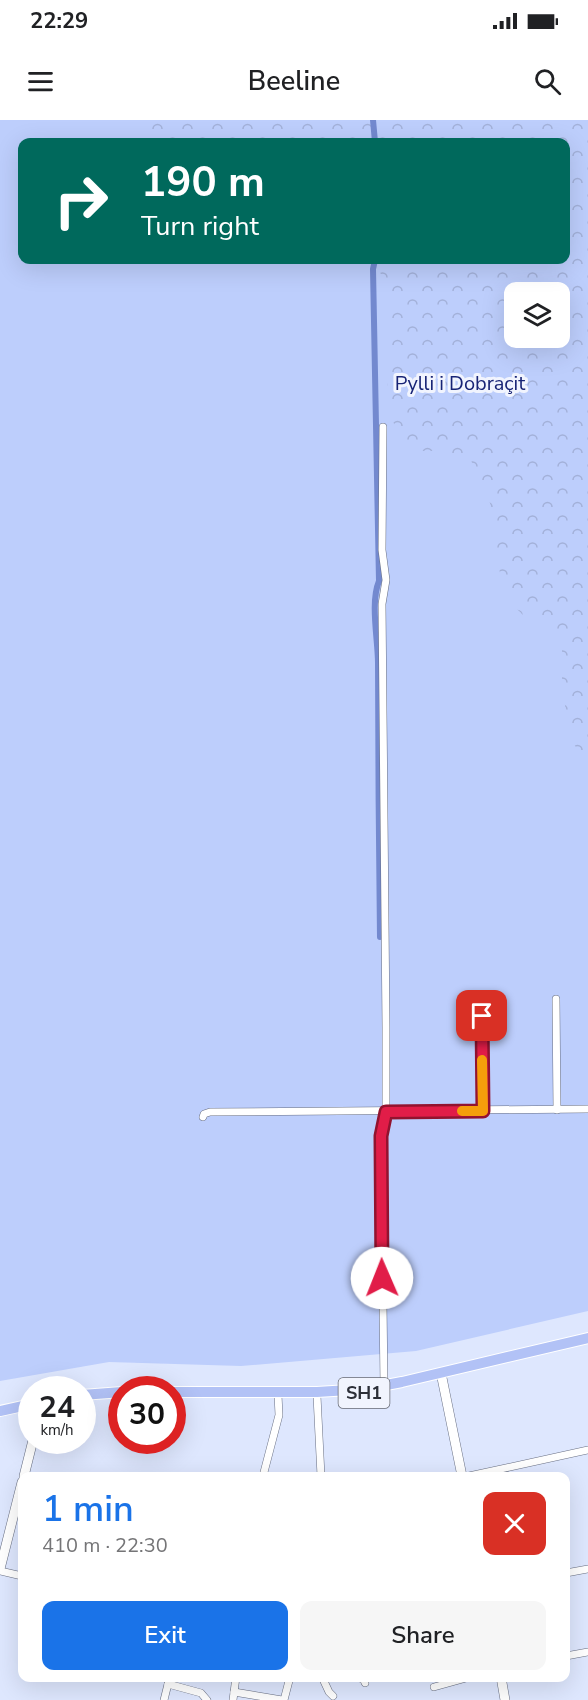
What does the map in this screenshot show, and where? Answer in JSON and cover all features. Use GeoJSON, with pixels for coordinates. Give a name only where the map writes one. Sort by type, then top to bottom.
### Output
{"type":"FeatureCollection","features":[{"type":"Feature","properties":{"kind":"main road","name":"SH1"},"geometry":{"type":"LineString","coordinates":[[209,1392],[316,1396],[365,1392],[497,1363],[515,1356],[588,1338]]}},
{"type":"Feature","properties":{"kind":"main road","name":"SH1"},"geometry":{"type":"LineString","coordinates":[[186,1392],[317,1392],[384,1386],[442,1375]]}},
{"type":"Feature","properties":{"kind":"main road"},"geometry":{"type":"LineString","coordinates":[[0,1411],[18,1407]]}},
{"type":"Feature","properties":{"kind":"street"},"geometry":{"type":"LineString","coordinates":[[383,427],[382,543],[386,580],[382,604],[386,1112],[381,1136],[384,1386]]}},
{"type":"Feature","properties":{"kind":"street"},"geometry":{"type":"LineString","coordinates":[[482,999],[483,1111]]}},
{"type":"Feature","properties":{"kind":"street"},"geometry":{"type":"LineString","coordinates":[[556,999],[557,1110]]}},
{"type":"Feature","properties":{"kind":"street"},"geometry":{"type":"LineString","coordinates":[[203,1117],[204,1114],[210,1112],[588,1109]]}},
{"type":"Feature","properties":{"kind":"street"},"geometry":{"type":"LineString","coordinates":[[442,1375],[461,1472]]}},
{"type":"Feature","properties":{"kind":"street"},"geometry":{"type":"LineString","coordinates":[[264,1472],[279,1415],[278,1395]]}},
{"type":"Feature","properties":{"kind":"street"},"geometry":{"type":"LineString","coordinates":[[316,1396],[321,1472]]}},
{"type":"Feature","properties":{"kind":"street"},"geometry":{"type":"LineString","coordinates":[[487,1472],[588,1450]]}},
{"type":"Feature","properties":{"kind":"street"},"geometry":{"type":"LineString","coordinates":[[25,1472],[30,1454]]}},
{"type":"Feature","properties":{"kind":"street"},"geometry":{"type":"LineString","coordinates":[[18,1498],[0,1570],[18,1575]]}},
{"type":"Feature","properties":{"kind":"street"},"geometry":{"type":"LineString","coordinates":[[570,1572],[588,1569]]}},
{"type":"Feature","properties":{"kind":"street"},"geometry":{"type":"LineString","coordinates":[[570,1655],[588,1652]]}},
{"type":"Feature","properties":{"kind":"street"},"geometry":{"type":"LineString","coordinates":[[164,1700],[168,1682]]}},
{"type":"Feature","properties":{"kind":"street"},"geometry":{"type":"LineString","coordinates":[[174,1682],[201,1693],[207,1700]]}},
{"type":"Feature","properties":{"kind":"street"},"geometry":{"type":"LineString","coordinates":[[234,1696],[283,1700],[288,1682]]}},
{"type":"Feature","properties":{"kind":"street"},"geometry":{"type":"LineString","coordinates":[[325,1682],[333,1696]]}},
{"type":"Feature","properties":{"kind":"street"},"geometry":{"type":"LineString","coordinates":[[434,1687],[452,1682]]}},
{"type":"Feature","properties":{"kind":"street"},"geometry":{"type":"LineString","coordinates":[[502,1682],[505,1700]]}},
{"type":"Feature","properties":{"kind":"green space"},"geometry":{"type":"Polygon","coordinates":[[[0,120],[588,120],[588,1311],[416,1351],[241,1366],[109,1362],[18,1376],[0,1381],[0,120]]]}},
{"type":"Feature","properties":{"kind":"green space","name":"Pylli i Dobraçit"},"geometry":{"type":"Polygon","coordinates":[[[139,120],[588,120],[588,759],[585,759],[569,738],[562,681],[562,646],[553,630],[525,617],[510,602],[502,588],[490,503],[469,456],[438,451],[416,451],[392,420],[388,408],[387,392],[391,326],[386,284],[377,269],[369,264],[570,264],[570,138],[146,138],[139,120]]]}},
{"type":"Feature","properties":{"kind":"waterway"},"geometry":{"type":"LineString","coordinates":[[373,120],[375,138]]}},
{"type":"Feature","properties":{"kind":"waterway"},"geometry":{"type":"LineString","coordinates":[[374,264],[379,581],[375,610],[378,663],[380,937]]}},
{"type":"Feature","properties":{"kind":"slow traffic"},"geometry":{"type":"LineString","coordinates":[[462,1111],[483,1111],[482,1060]]}},
{"type":"Feature","properties":{"kind":"route"},"geometry":{"type":"LineString","coordinates":[[382,1278],[381,1136],[386,1112],[483,1111],[482,1016]]}}]}
